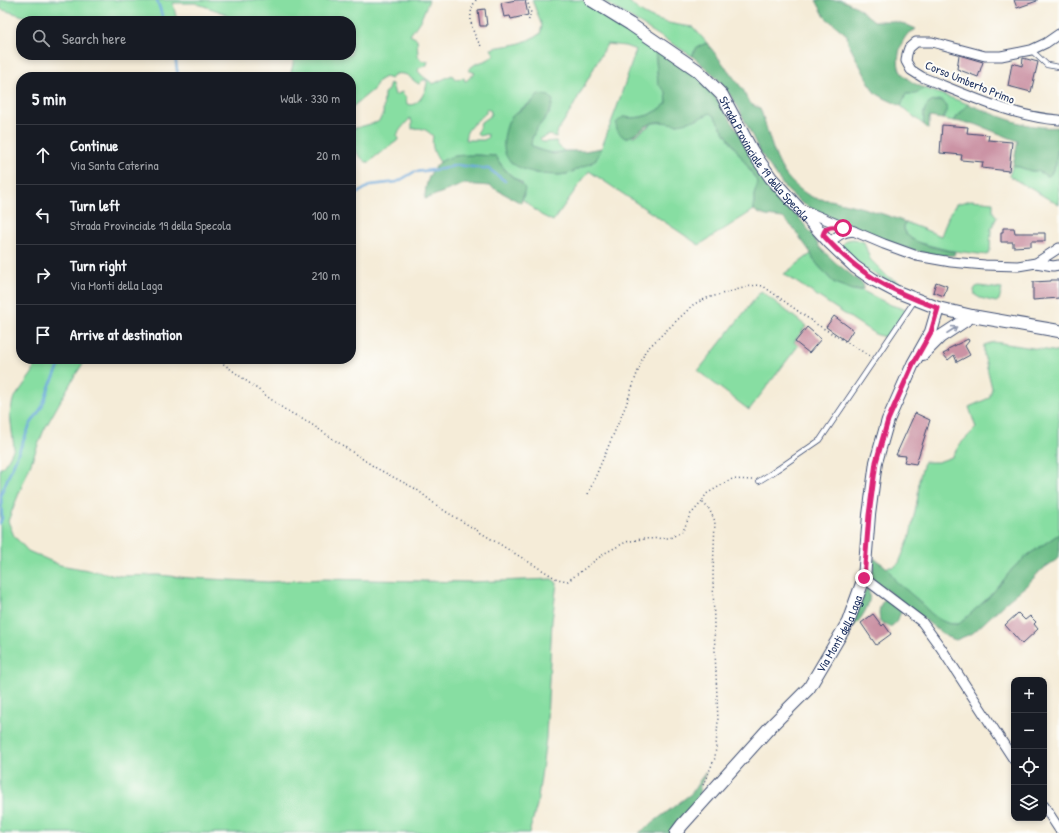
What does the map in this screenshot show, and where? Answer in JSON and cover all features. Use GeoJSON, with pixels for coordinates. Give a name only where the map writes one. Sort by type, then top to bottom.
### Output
{"type":"FeatureCollection","features":[{"type":"Feature","properties":{"kind":"street","name":"Strada Provinciale 19 della Specola"},"geometry":{"type":"LineString","coordinates":[[591,0],[630,24],[697,70],[722,95],[752,151],[771,178],[826,239],[855,267],[874,280],[915,300],[938,308],[972,316],[1059,331]]}},
{"type":"Feature","properties":{"kind":"street","name":"Corso Umberto Primo"},"geometry":{"type":"LineString","coordinates":[[1059,34],[1046,43],[1031,50],[1001,56],[985,56],[926,41],[916,42],[909,48],[906,61],[908,66],[915,73],[937,83],[1016,113],[1059,120]]}},
{"type":"Feature","properties":{"kind":"street"},"geometry":{"type":"LineString","coordinates":[[798,207],[884,244],[917,256],[951,262],[1001,266],[1018,266],[1036,263],[1053,266],[1059,265]]}},
{"type":"Feature","properties":{"kind":"street"},"geometry":{"type":"LineString","coordinates":[[826,239],[824,230],[832,226],[855,231]]}},
{"type":"Feature","properties":{"kind":"street"},"geometry":{"type":"LineString","coordinates":[[1036,263],[1059,248]]}},
{"type":"Feature","properties":{"kind":"street","name":"Via Monti della Laga"},"geometry":{"type":"LineString","coordinates":[[676,833],[771,726],[809,688],[848,622],[864,578],[869,515],[876,462],[888,420],[913,364],[931,332],[938,308]]}},
{"type":"Feature","properties":{"kind":"street","name":"Via Monti della Laga"},"geometry":{"type":"LineString","coordinates":[[913,364],[940,337],[972,316]]}},
{"type":"Feature","properties":{"kind":"street"},"geometry":{"type":"LineString","coordinates":[[864,578],[922,622],[942,648],[1011,755]]}},
{"type":"Feature","properties":{"kind":"street"},"geometry":{"type":"LineString","coordinates":[[1047,811],[1059,829]]}},
{"type":"Feature","properties":{"kind":"lane"},"geometry":{"type":"LineString","coordinates":[[1031,50],[1047,65],[1059,67]]}},
{"type":"Feature","properties":{"kind":"lane"},"geometry":{"type":"LineString","coordinates":[[759,481],[820,440],[915,300]]}},
{"type":"Feature","properties":{"kind":"path"},"geometry":{"type":"LineString","coordinates":[[476,0],[472,5],[472,28],[475,37],[481,46]]}},
{"type":"Feature","properties":{"kind":"path"},"geometry":{"type":"LineString","coordinates":[[527,0],[531,13],[528,22]]}},
{"type":"Feature","properties":{"kind":"path"},"geometry":{"type":"LineString","coordinates":[[588,494],[626,405],[645,351],[694,304],[707,298],[747,287],[756,285],[763,286],[816,324],[875,359]]}},
{"type":"Feature","properties":{"kind":"path"},"geometry":{"type":"LineString","coordinates":[[224,364],[284,409],[311,424],[376,468],[416,489],[440,508],[557,579],[568,581],[605,553],[626,542],[642,539],[670,538],[683,531],[690,515],[702,502],[706,494],[732,479],[759,481]]}},
{"type":"Feature","properties":{"kind":"path"},"geometry":{"type":"LineString","coordinates":[[702,502],[709,509],[715,522],[714,627],[718,721],[715,758],[701,788],[702,803]]}},
{"type":"Feature","properties":{"kind":"green space"},"geometry":{"type":"Polygon","coordinates":[[[0,0],[429,0],[421,19],[410,35],[417,39],[418,56],[422,61],[428,61],[427,65],[419,68],[418,71],[433,84],[452,75],[455,79],[464,78],[466,81],[475,73],[468,70],[474,65],[492,57],[494,54],[491,49],[514,45],[540,34],[542,26],[532,0],[582,0],[655,47],[658,84],[666,92],[667,103],[657,111],[646,116],[635,118],[623,117],[633,137],[653,123],[668,122],[677,124],[697,119],[710,113],[714,116],[758,183],[754,195],[754,210],[699,245],[589,171],[553,221],[541,215],[522,199],[524,195],[522,183],[507,171],[496,156],[456,156],[440,162],[436,156],[432,143],[433,136],[423,129],[412,129],[412,122],[410,118],[399,131],[397,136],[399,138],[397,141],[370,162],[366,162],[356,152],[356,128],[378,122],[383,115],[384,93],[388,90],[390,83],[392,84],[395,95],[402,92],[406,98],[407,104],[411,105],[415,104],[422,97],[426,88],[427,80],[423,80],[419,84],[404,74],[395,74],[391,79],[385,77],[378,81],[374,89],[356,104],[356,72],[291,72],[294,60],[356,60],[356,16],[228,16],[195,3],[173,3],[176,16],[23,16],[0,9],[0,0]],[[607,44],[570,112],[558,130],[556,137],[549,135],[540,139],[543,142],[556,141],[564,151],[555,153],[547,152],[531,145],[531,140],[535,132],[550,113],[538,94],[533,101],[518,111],[534,173],[559,175],[567,174],[592,163],[600,152],[636,50],[625,46],[607,44]],[[487,109],[486,113],[469,129],[466,140],[484,140],[488,137],[487,134],[479,136],[477,134],[481,122],[491,115],[491,111],[487,109]]]}},
{"type":"Feature","properties":{"kind":"green space"},"geometry":{"type":"Polygon","coordinates":[[[602,0],[628,0],[634,7],[649,17],[693,27],[707,43],[694,51],[692,56],[602,0]]]}},
{"type":"Feature","properties":{"kind":"green space"},"geometry":{"type":"Polygon","coordinates":[[[816,0],[841,0],[857,7],[874,21],[892,21],[905,24],[916,29],[905,37],[899,52],[898,63],[901,72],[906,77],[924,88],[916,94],[906,94],[901,106],[874,92],[848,43],[847,35],[825,17],[816,0]]]}},
{"type":"Feature","properties":{"kind":"green space"},"geometry":{"type":"Polygon","coordinates":[[[707,43],[744,91],[749,102],[760,108],[777,158],[785,174],[796,186],[807,194],[819,199],[831,200],[861,207],[905,222],[904,229],[911,238],[926,245],[955,252],[954,255],[936,256],[902,247],[816,211],[800,202],[785,188],[766,161],[738,107],[726,89],[714,75],[692,56],[697,47],[707,43]]]}},
{"type":"Feature","properties":{"kind":"green space"},"geometry":{"type":"Polygon","coordinates":[[[655,47],[697,76],[713,93],[778,192],[812,234],[820,248],[836,263],[863,284],[864,288],[861,290],[852,290],[833,282],[813,259],[811,253],[793,228],[783,218],[766,216],[754,210],[754,195],[758,183],[714,116],[710,113],[694,120],[677,124],[658,122],[652,123],[625,138],[617,130],[616,123],[623,117],[635,118],[646,116],[657,111],[667,103],[666,92],[658,84],[655,47]]]}},
{"type":"Feature","properties":{"kind":"green space"},"geometry":{"type":"Polygon","coordinates":[[[924,88],[968,104],[954,121],[943,119],[946,115],[939,100],[930,102],[924,112],[924,125],[901,106],[906,94],[916,94],[924,88]]]}},
{"type":"Feature","properties":{"kind":"green space"},"geometry":{"type":"Polygon","coordinates":[[[538,94],[549,96],[553,100],[549,112],[534,133],[531,145],[536,149],[554,154],[564,151],[585,151],[601,148],[597,158],[589,164],[560,175],[543,174],[526,170],[512,164],[504,151],[504,136],[508,123],[512,116],[530,104],[538,94]]]}},
{"type":"Feature","properties":{"kind":"green space"},"geometry":{"type":"Polygon","coordinates":[[[933,101],[943,101],[946,105],[946,112],[943,119],[929,117],[929,129],[924,125],[924,114],[927,105],[933,101]]]}},
{"type":"Feature","properties":{"kind":"green space"},"geometry":{"type":"Polygon","coordinates":[[[968,104],[1012,121],[1035,126],[1059,127],[1059,143],[1056,164],[1050,175],[1047,176],[1038,171],[1031,171],[1013,165],[1018,141],[975,124],[954,121],[968,104]]]}},
{"type":"Feature","properties":{"kind":"green space"},"geometry":{"type":"Polygon","coordinates":[[[1059,143],[1059,205],[1009,176],[1013,165],[1031,171],[1038,171],[1047,176],[1050,175],[1053,171],[1059,143]]]}},
{"type":"Feature","properties":{"kind":"green space"},"geometry":{"type":"Polygon","coordinates":[[[475,155],[496,156],[504,169],[522,184],[525,189],[521,203],[490,186],[464,184],[425,199],[425,191],[429,177],[437,165],[448,158],[475,155]]]}},
{"type":"Feature","properties":{"kind":"green space"},"geometry":{"type":"Polygon","coordinates":[[[971,200],[993,202],[993,212],[997,217],[991,229],[990,250],[987,255],[947,250],[916,242],[908,236],[904,229],[905,222],[941,236],[949,215],[956,204],[971,200]]]}},
{"type":"Feature","properties":{"kind":"green space"},"geometry":{"type":"Polygon","coordinates":[[[853,239],[864,242],[870,259],[888,277],[917,291],[915,295],[865,269],[841,246],[847,240],[853,239]]]}},
{"type":"Feature","properties":{"kind":"green space"},"geometry":{"type":"Polygon","coordinates":[[[812,253],[813,259],[833,282],[857,291],[861,290],[891,305],[907,310],[887,338],[875,334],[784,274],[812,253]]]}},
{"type":"Feature","properties":{"kind":"green space"},"geometry":{"type":"Polygon","coordinates":[[[979,286],[1002,289],[999,300],[996,302],[980,298],[975,295],[974,290],[979,286]]]}},
{"type":"Feature","properties":{"kind":"green space"},"geometry":{"type":"Polygon","coordinates":[[[761,291],[806,326],[794,342],[798,346],[749,410],[698,371],[761,291]]]}},
{"type":"Feature","properties":{"kind":"green space"},"geometry":{"type":"Polygon","coordinates":[[[994,342],[1059,352],[1059,534],[1028,555],[1013,568],[988,598],[959,624],[951,624],[932,615],[910,593],[895,581],[887,567],[894,567],[899,563],[910,536],[918,496],[919,480],[924,462],[938,462],[952,457],[960,444],[976,428],[969,407],[989,398],[992,388],[984,355],[984,345],[994,342]]]}},
{"type":"Feature","properties":{"kind":"green space"},"geometry":{"type":"Polygon","coordinates":[[[34,364],[83,364],[44,430],[8,521],[14,536],[28,551],[60,565],[121,576],[159,575],[268,582],[324,579],[469,582],[552,579],[557,583],[552,621],[546,738],[537,805],[529,833],[2,833],[0,831],[0,468],[2,468],[9,458],[14,448],[10,414],[13,400],[33,372],[34,364]]]}},
{"type":"Feature","properties":{"kind":"green space"},"geometry":{"type":"Polygon","coordinates":[[[1059,534],[1059,558],[1041,570],[1028,584],[973,633],[956,640],[947,637],[872,579],[874,558],[883,564],[890,571],[897,582],[938,619],[951,624],[959,624],[988,598],[1013,568],[1028,555],[1059,534]]]}},
{"type":"Feature","properties":{"kind":"green space"},"geometry":{"type":"Polygon","coordinates":[[[867,587],[869,592],[868,603],[860,619],[853,627],[849,625],[867,587]]]}},
{"type":"Feature","properties":{"kind":"green space"},"geometry":{"type":"Polygon","coordinates":[[[887,597],[902,608],[896,622],[889,627],[880,621],[879,614],[881,605],[887,597]]]}},
{"type":"Feature","properties":{"kind":"green space"},"geometry":{"type":"Polygon","coordinates":[[[706,772],[700,786],[700,799],[673,833],[639,833],[692,793],[706,772]]]}},
{"type":"Feature","properties":{"kind":"building"},"geometry":{"type":"Polygon","coordinates":[[[525,0],[528,15],[511,19],[510,16],[504,17],[501,3],[525,0]]]}},
{"type":"Feature","properties":{"kind":"building"},"geometry":{"type":"Polygon","coordinates":[[[1014,0],[1037,0],[1037,1],[1017,8],[1014,0]]]}},
{"type":"Feature","properties":{"kind":"building"},"geometry":{"type":"Polygon","coordinates":[[[485,9],[487,26],[480,26],[478,10],[485,9]]]}},
{"type":"Feature","properties":{"kind":"building"},"geometry":{"type":"Polygon","coordinates":[[[959,55],[983,62],[978,77],[957,69],[959,55]]]}},
{"type":"Feature","properties":{"kind":"building"},"geometry":{"type":"Polygon","coordinates":[[[1023,58],[1038,62],[1031,92],[1008,86],[1012,63],[1022,66],[1023,58]]]}},
{"type":"Feature","properties":{"kind":"building"},"geometry":{"type":"Polygon","coordinates":[[[942,125],[968,127],[967,133],[989,135],[988,140],[1012,142],[1009,171],[982,168],[983,162],[961,160],[962,155],[940,153],[942,125]]]}},
{"type":"Feature","properties":{"kind":"building"},"geometry":{"type":"Polygon","coordinates":[[[1003,228],[1014,228],[1015,233],[1045,233],[1045,241],[1031,241],[1031,246],[1013,247],[1013,242],[1001,242],[1001,232],[1003,232],[1003,228]]]}},
{"type":"Feature","properties":{"kind":"building"},"geometry":{"type":"Polygon","coordinates":[[[1059,280],[1059,298],[1033,300],[1033,282],[1059,280]]]}},
{"type":"Feature","properties":{"kind":"building"},"geometry":{"type":"Polygon","coordinates":[[[936,282],[947,286],[944,296],[933,292],[936,282]]]}},
{"type":"Feature","properties":{"kind":"building"},"geometry":{"type":"Polygon","coordinates":[[[834,316],[853,330],[846,341],[826,327],[834,316]]]}},
{"type":"Feature","properties":{"kind":"building"},"geometry":{"type":"Polygon","coordinates":[[[807,327],[821,339],[809,353],[795,342],[807,327]]]}},
{"type":"Feature","properties":{"kind":"building"},"geometry":{"type":"Polygon","coordinates":[[[968,339],[969,341],[965,346],[970,355],[957,362],[954,355],[948,360],[943,354],[949,351],[948,349],[968,339]]]}},
{"type":"Feature","properties":{"kind":"building"},"geometry":{"type":"Polygon","coordinates":[[[915,413],[930,420],[916,464],[904,462],[906,456],[896,455],[915,413]]]}},
{"type":"Feature","properties":{"kind":"building"},"geometry":{"type":"Polygon","coordinates":[[[1018,613],[1025,620],[1030,616],[1036,622],[1034,624],[1038,629],[1022,644],[1005,625],[1018,613]]]}},
{"type":"Feature","properties":{"kind":"building"},"geometry":{"type":"Polygon","coordinates":[[[873,614],[882,626],[884,624],[891,634],[876,645],[861,623],[873,614]]]}},
{"type":"Feature","properties":{"kind":"waterway"},"geometry":{"type":"LineString","coordinates":[[157,0],[162,16]]}},
{"type":"Feature","properties":{"kind":"waterway"},"geometry":{"type":"LineString","coordinates":[[176,60],[177,72]]}},
{"type":"Feature","properties":{"kind":"waterway"},"geometry":{"type":"LineString","coordinates":[[356,194],[371,185],[397,182],[414,172],[442,169],[457,165],[489,169],[505,181]]}},
{"type":"Feature","properties":{"kind":"waterway"},"geometry":{"type":"LineString","coordinates":[[0,523],[2,518],[1,494],[30,425],[42,407],[50,385],[60,364]]}},
{"type":"Feature","properties":{"kind":"route"},"geometry":{"type":"LineString","coordinates":[[843,228],[832,226],[829,227],[824,230],[823,235],[842,256],[855,267],[874,280],[895,291],[938,308],[931,332],[913,364],[888,420],[876,462],[869,515],[864,578]]}}]}
